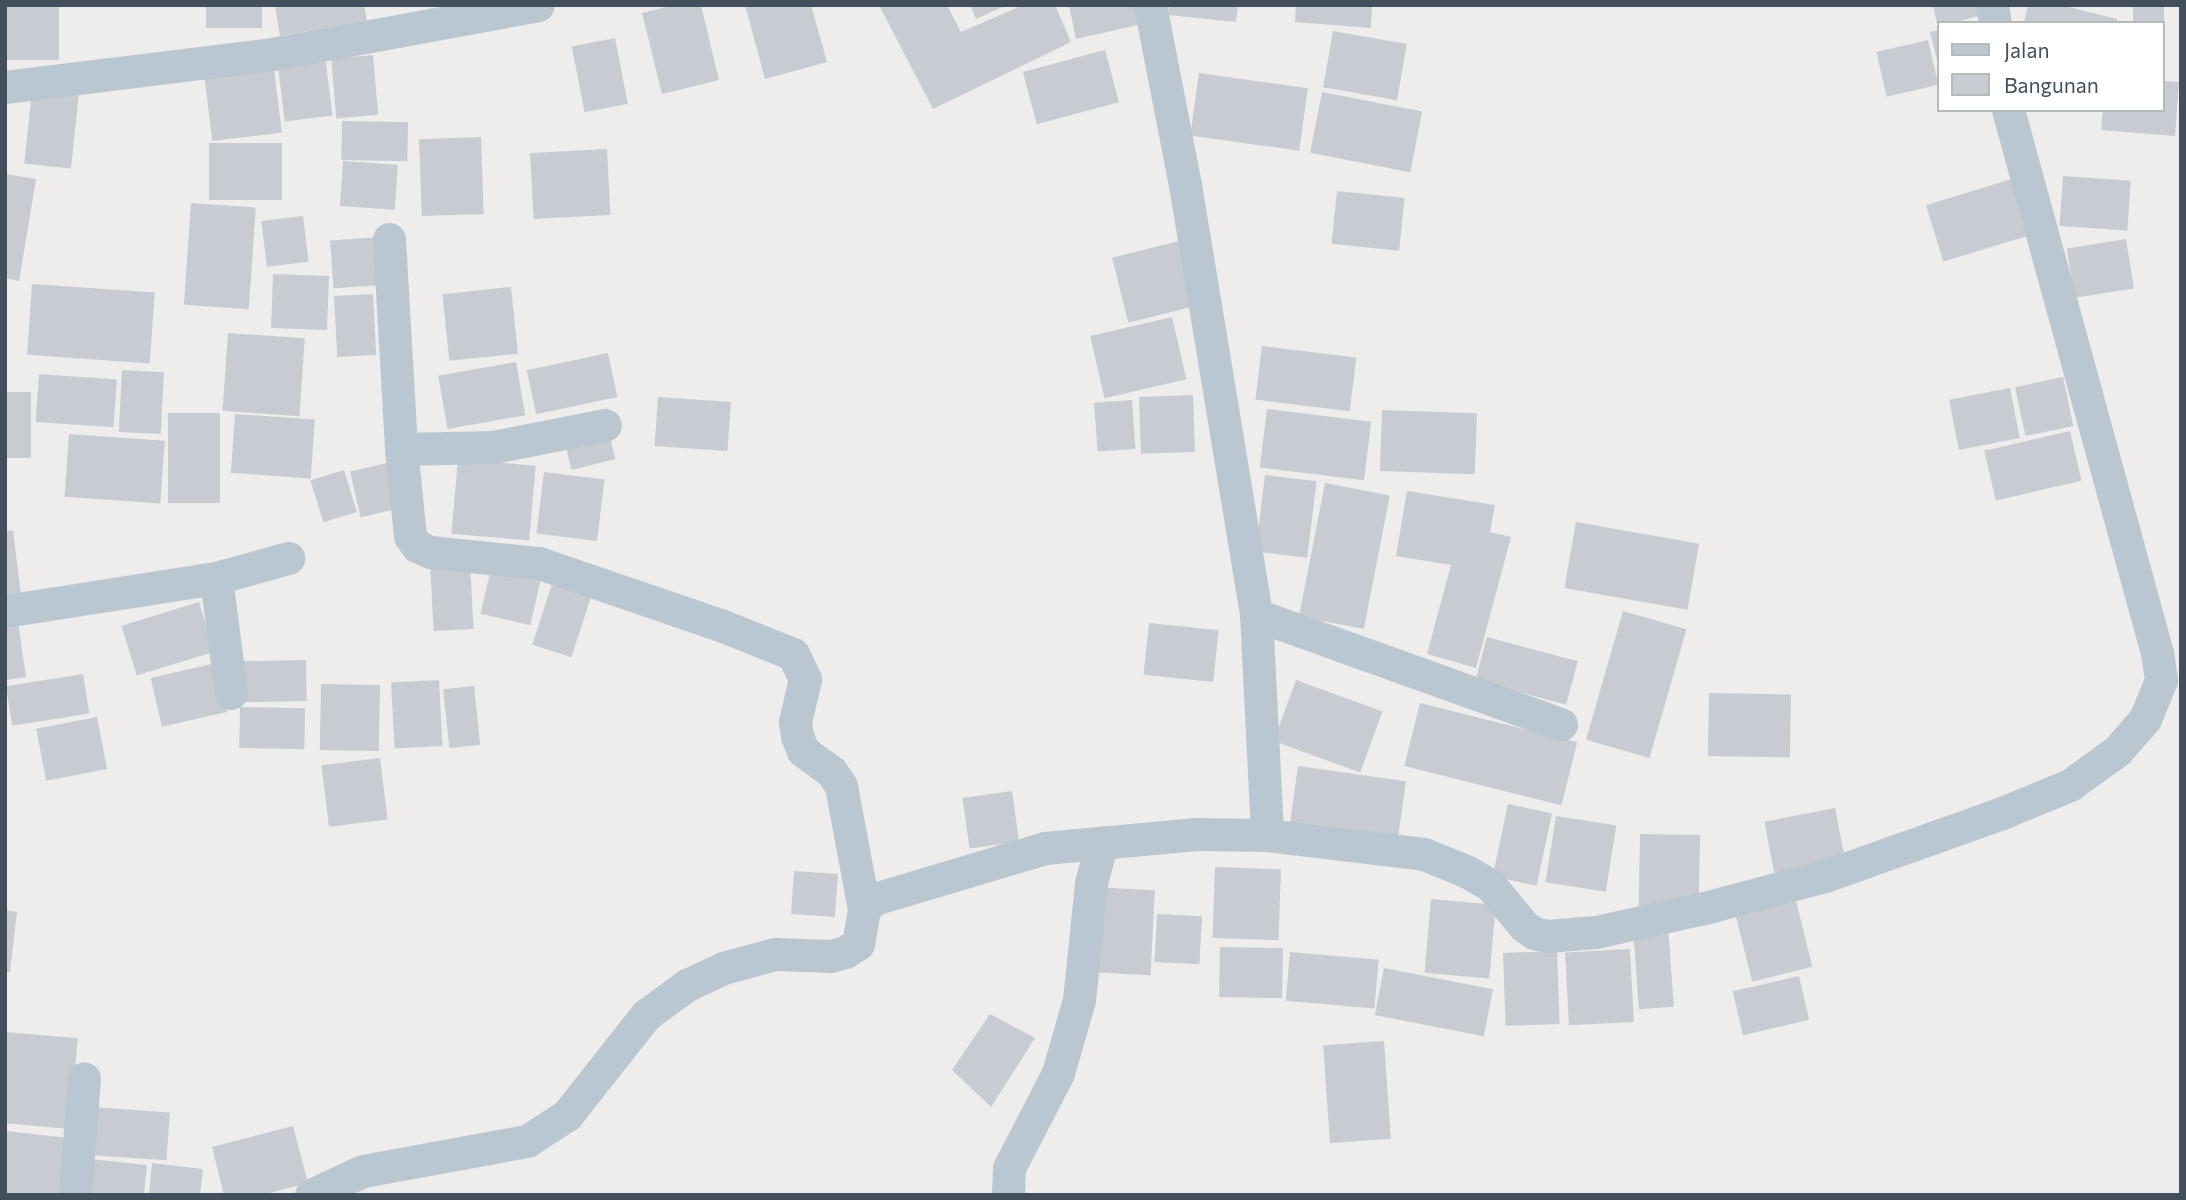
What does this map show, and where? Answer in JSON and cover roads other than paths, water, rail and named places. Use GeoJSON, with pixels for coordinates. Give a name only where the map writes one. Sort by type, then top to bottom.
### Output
{"type":"FeatureCollection","features":[{"type":"Feature","properties":{"kind":"street"},"geometry":{"type":"LineString","coordinates":[[5,87],[272,54],[538,5]]}},
{"type":"Feature","properties":{"kind":"street"},"geometry":{"type":"LineString","coordinates":[[1150,5],[1185,185],[1256,615],[1267,835]]}},
{"type":"Feature","properties":{"kind":"street"},"geometry":{"type":"LineString","coordinates":[[864,909],[886,894],[1045,848],[1196,834],[1267,835],[1424,854],[1468,872],[1491,886],[1534,933],[1548,936],[1596,932],[1712,906],[1825,876],[2002,813],[2070,785],[2117,751],[2145,719],[2161,680],[2157,653],[2009,112]]}},
{"type":"Feature","properties":{"kind":"street"},"geometry":{"type":"LineString","coordinates":[[311,1195],[363,1171],[527,1140],[567,1115],[646,1015],[687,985],[723,968],[775,954],[831,956],[845,952],[858,944],[864,909],[841,786],[831,771],[803,751],[797,736],[795,722],[805,679],[793,654],[723,626],[539,563],[430,552],[417,546],[410,536],[401,449],[389,239]]}},
{"type":"Feature","properties":{"kind":"street"},"geometry":{"type":"LineString","coordinates":[[401,449],[493,447],[605,425]]}},
{"type":"Feature","properties":{"kind":"street"},"geometry":{"type":"LineString","coordinates":[[5,611],[216,578],[288,558]]}},
{"type":"Feature","properties":{"kind":"street"},"geometry":{"type":"LineString","coordinates":[[216,578],[231,693]]}},
{"type":"Feature","properties":{"kind":"street"},"geometry":{"type":"LineString","coordinates":[[1256,615],[1560,724]]}},
{"type":"Feature","properties":{"kind":"street"},"geometry":{"type":"LineString","coordinates":[[1008,1195],[1009,1168],[1058,1073],[1079,1000],[1091,883],[1102,842]]}},
{"type":"Feature","properties":{"kind":"street"},"geometry":{"type":"LineString","coordinates":[[75,1195],[84,1079]]}}]}
